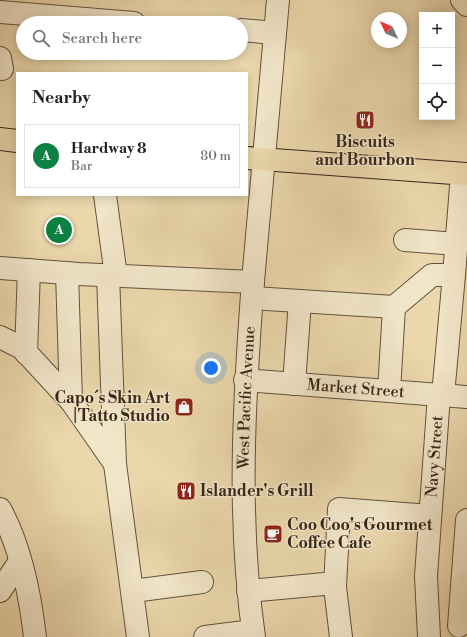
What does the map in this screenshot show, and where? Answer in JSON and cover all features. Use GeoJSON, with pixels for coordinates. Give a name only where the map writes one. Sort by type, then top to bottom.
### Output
{"type":"FeatureCollection","features":[{"type":"Feature","properties":{"kind":"main road"},"geometry":{"type":"LineString","coordinates":[[0,139],[16,140]]}},
{"type":"Feature","properties":{"kind":"main road"},"geometry":{"type":"LineString","coordinates":[[255,158],[465,174]]}},
{"type":"Feature","properties":{"kind":"street","name":"West Pacific Avenue"},"geometry":{"type":"LineString","coordinates":[[254,634],[248,591],[242,472],[245,380],[252,290],[255,158],[275,33],[278,0]]}},
{"type":"Feature","properties":{"kind":"street"},"geometry":{"type":"LineString","coordinates":[[462,0],[467,5]]}},
{"type":"Feature","properties":{"kind":"street"},"geometry":{"type":"LineString","coordinates":[[0,12],[25,16]]}},
{"type":"Feature","properties":{"kind":"street"},"geometry":{"type":"LineString","coordinates":[[248,31],[275,33]]}},
{"type":"Feature","properties":{"kind":"street","name":"Navy Street"},"geometry":{"type":"LineString","coordinates":[[429,630],[426,576],[430,516],[441,395],[465,174]]}},
{"type":"Feature","properties":{"kind":"street"},"geometry":{"type":"LineString","coordinates":[[105,196],[112,276],[115,464],[138,637]]}},
{"type":"Feature","properties":{"kind":"street"},"geometry":{"type":"LineString","coordinates":[[405,240],[457,244]]}},
{"type":"Feature","properties":{"kind":"street"},"geometry":{"type":"LineString","coordinates":[[0,268],[112,276],[252,290],[300,301],[394,308]]}},
{"type":"Feature","properties":{"kind":"street"},"geometry":{"type":"LineString","coordinates":[[26,353],[29,270]]}},
{"type":"Feature","properties":{"kind":"street"},"geometry":{"type":"LineString","coordinates":[[67,273],[71,401]]}},
{"type":"Feature","properties":{"kind":"street"},"geometry":{"type":"LineString","coordinates":[[388,391],[394,308],[432,275],[454,275]]}},
{"type":"Feature","properties":{"kind":"street"},"geometry":{"type":"LineString","coordinates":[[294,384],[300,301]]}},
{"type":"Feature","properties":{"kind":"street"},"geometry":{"type":"LineString","coordinates":[[0,337],[22,348],[71,401],[115,464]]}},
{"type":"Feature","properties":{"kind":"street","name":"Market Street"},"geometry":{"type":"LineString","coordinates":[[245,380],[467,397]]}},
{"type":"Feature","properties":{"kind":"street"},"geometry":{"type":"LineString","coordinates":[[0,508],[11,529],[20,561],[31,606],[35,637]]}},
{"type":"Feature","properties":{"kind":"street"},"geometry":{"type":"LineString","coordinates":[[341,637],[335,583],[339,509],[430,516]]}},
{"type":"Feature","properties":{"kind":"street"},"geometry":{"type":"LineString","coordinates":[[429,630],[463,626],[467,520]]}},
{"type":"Feature","properties":{"kind":"street"},"geometry":{"type":"LineString","coordinates":[[0,591],[20,561]]}},
{"type":"Feature","properties":{"kind":"street"},"geometry":{"type":"LineString","coordinates":[[133,591],[202,582]]}},
{"type":"Feature","properties":{"kind":"street"},"geometry":{"type":"LineString","coordinates":[[248,591],[335,583]]}},
{"type":"Feature","properties":{"kind":"street"},"geometry":{"type":"LineString","coordinates":[[427,593],[464,596]]}},
{"type":"Feature","properties":{"kind":"street"},"geometry":{"type":"LineString","coordinates":[[205,637],[254,634]]}},
{"type":"Feature","properties":{"kind":"place","name":"Biscuits and Bourbon"},"geometry":{"type":"Point","coordinates":[365,120]}},
{"type":"Feature","properties":{"kind":"place","name":"Hardway 8"},"geometry":{"type":"Point","coordinates":[59,230]}},
{"type":"Feature","properties":{"kind":"place","name":"Capo´s Skin Art |Tatto Studio"},"geometry":{"type":"Point","coordinates":[184,407]}},
{"type":"Feature","properties":{"kind":"place","name":"Islander's Grill"},"geometry":{"type":"Point","coordinates":[186,491]}},
{"type":"Feature","properties":{"kind":"place","name":"Coo Coo's Gourmet Coffee Cafe"},"geometry":{"type":"Point","coordinates":[273,534]}}]}
